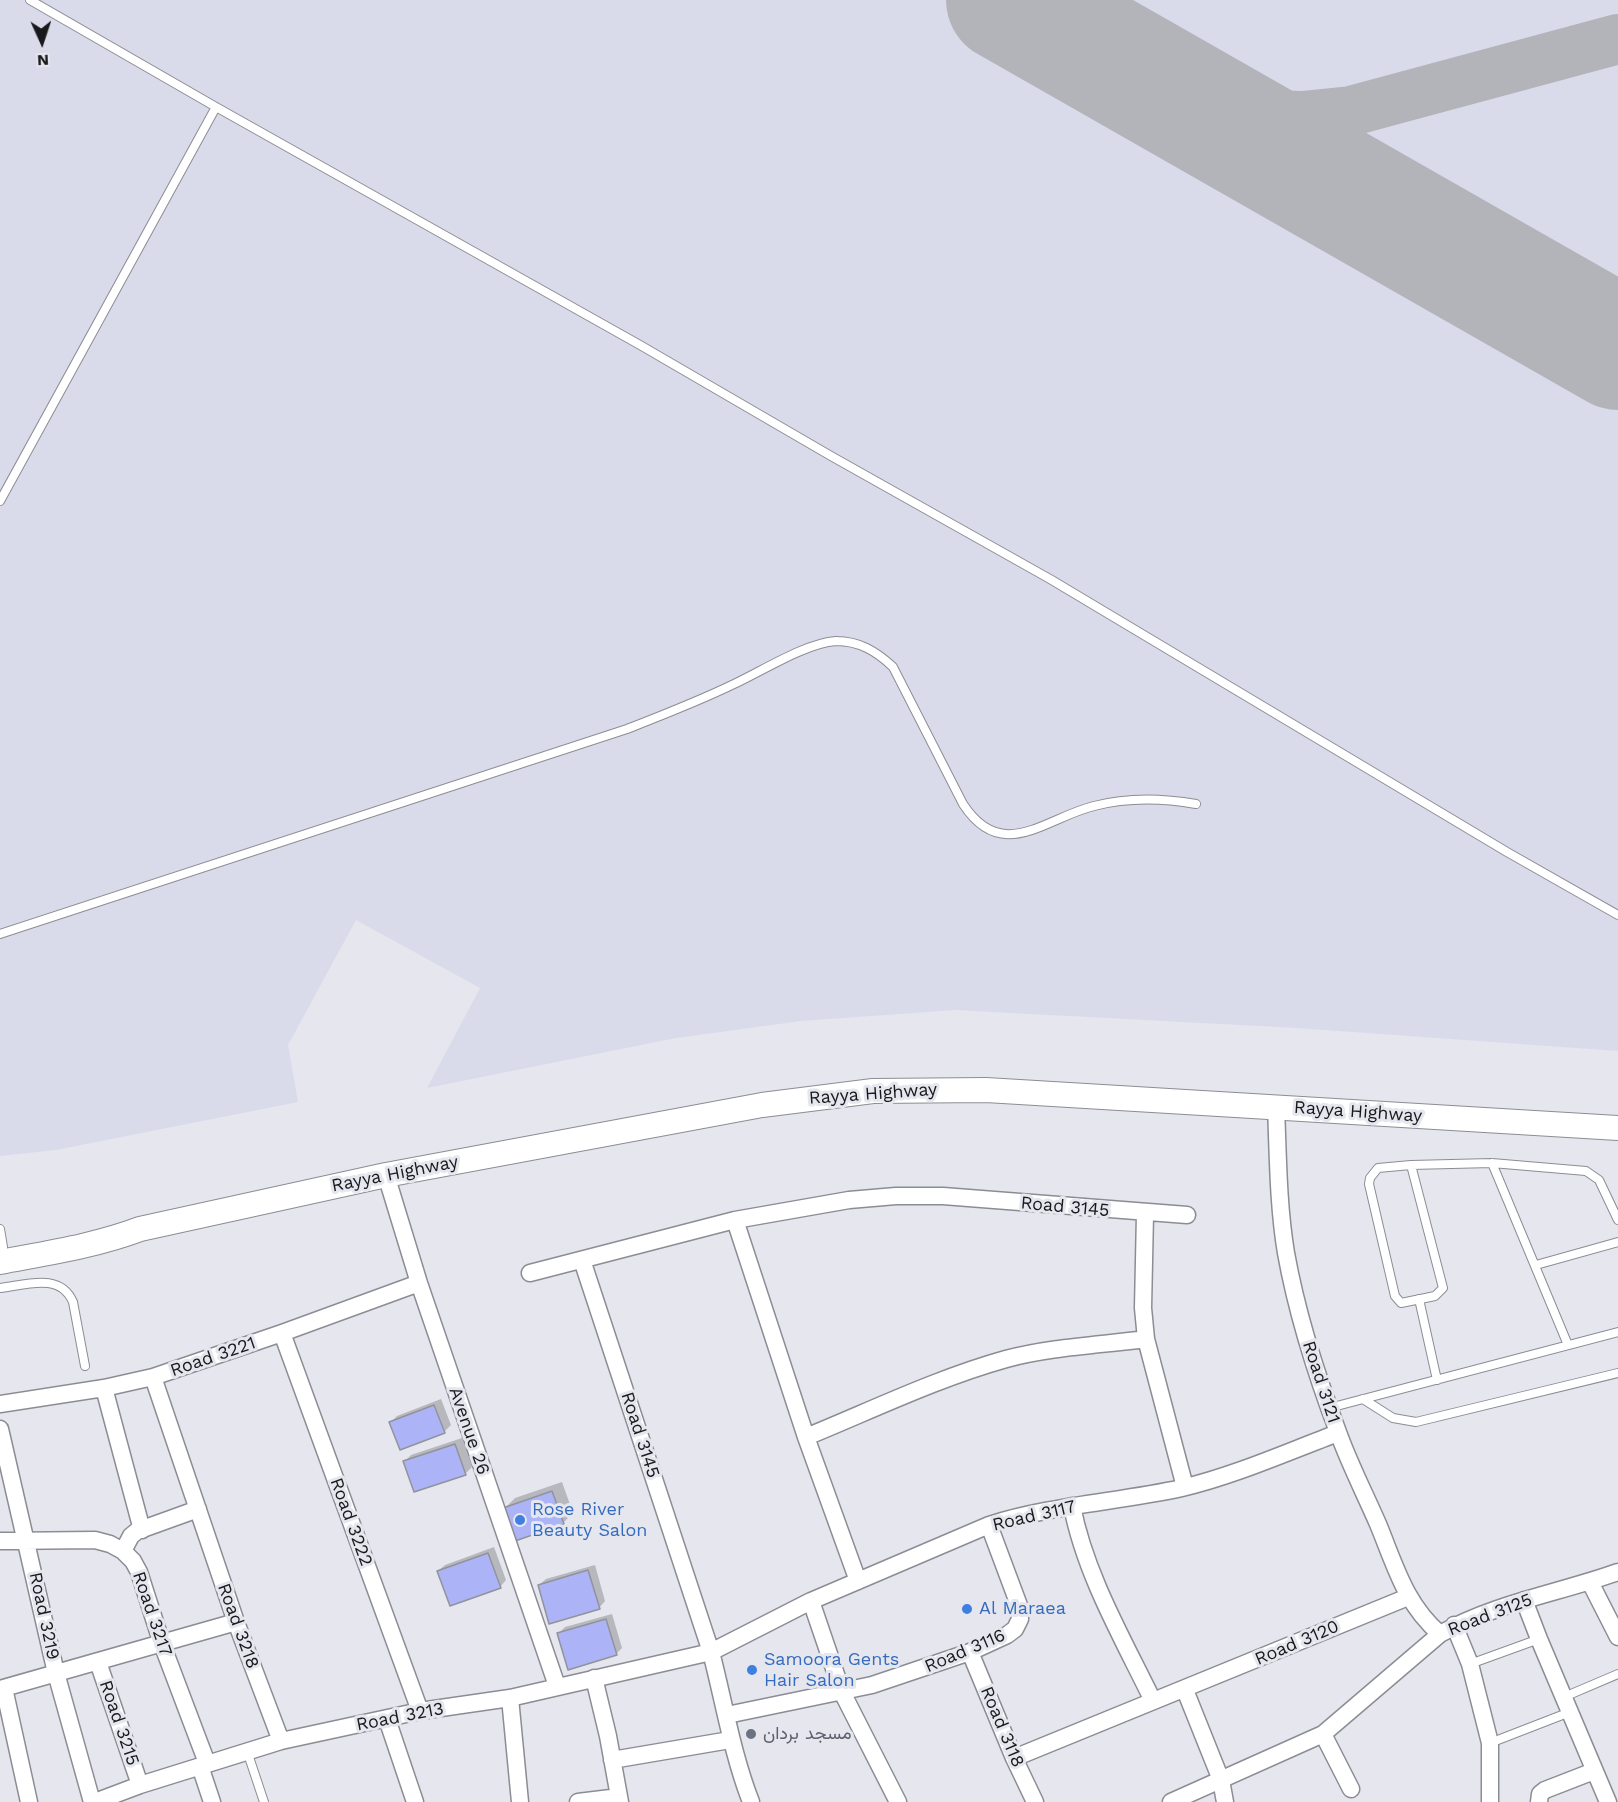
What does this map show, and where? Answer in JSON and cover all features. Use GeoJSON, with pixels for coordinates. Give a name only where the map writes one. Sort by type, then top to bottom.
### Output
{"type":"FeatureCollection","features":[{"type":"Feature","properties":{"kind":"main road","name":"Rayya Highway"},"geometry":{"type":"LineString","coordinates":[[1,1246],[106,1230],[140,1228],[386,1175],[772,1104],[873,1091],[986,1090],[1618,1128]]}},
{"type":"Feature","properties":{"kind":"street","name":"Road 3121"},"geometry":{"type":"LineString","coordinates":[[1276,1107],[1279,1189],[1286,1251],[1299,1313],[1329,1408],[1408,1597],[1428,1623],[1447,1630]]}},
{"type":"Feature","properties":{"kind":"street","name":"Avenue 26"},"geometry":{"type":"LineString","coordinates":[[386,1175],[419,1283],[556,1686]]}},
{"type":"Feature","properties":{"kind":"street","name":"Road 3145"},"geometry":{"type":"LineString","coordinates":[[530,1273],[735,1220],[849,1200],[896,1196],[943,1196],[1145,1214],[1187,1215]]}},
{"type":"Feature","properties":{"kind":"street"},"geometry":{"type":"LineString","coordinates":[[1145,1214],[1143,1308],[1146,1339],[1185,1487]]}},
{"type":"Feature","properties":{"kind":"street"},"geometry":{"type":"LineString","coordinates":[[735,1220],[806,1437],[858,1581]]}},
{"type":"Feature","properties":{"kind":"street","name":"Road 3145"},"geometry":{"type":"LineString","coordinates":[[582,1260],[711,1652],[727,1715],[730,1740],[752,1802]]}},
{"type":"Feature","properties":{"kind":"street","name":"Road 3221"},"geometry":{"type":"LineString","coordinates":[[0,1404],[104,1388],[153,1377],[282,1334],[419,1283]]}},
{"type":"Feature","properties":{"kind":"street","name":"Road 3222"},"geometry":{"type":"LineString","coordinates":[[282,1334],[420,1711]]}},
{"type":"Feature","properties":{"kind":"street"},"geometry":{"type":"LineString","coordinates":[[806,1437],[947,1379],[1008,1359],[1040,1352],[1146,1339]]}},
{"type":"Feature","properties":{"kind":"street","name":"Road 3218"},"geometry":{"type":"LineString","coordinates":[[153,1377],[236,1622],[281,1741]]}},
{"type":"Feature","properties":{"kind":"street"},"geometry":{"type":"LineString","coordinates":[[104,1388],[142,1530]]}},
{"type":"Feature","properties":{"kind":"street","name":"Road 3219"},"geometry":{"type":"LineString","coordinates":[[0,1429],[56,1673],[93,1802]]}},
{"type":"Feature","properties":{"kind":"street","name":"Road 3117"},"geometry":{"type":"LineString","coordinates":[[711,1652],[812,1601],[989,1525],[1020,1515],[1146,1496],[1185,1487],[1223,1476],[1338,1433]]}},
{"type":"Feature","properties":{"kind":"street"},"geometry":{"type":"LineString","coordinates":[[1072,1506],[1088,1564],[1153,1701]]}},
{"type":"Feature","properties":{"kind":"street"},"geometry":{"type":"LineString","coordinates":[[123,1551],[131,1536],[198,1509]]}},
{"type":"Feature","properties":{"kind":"street","name":"Road 3116"},"geometry":{"type":"LineString","coordinates":[[727,1715],[872,1685],[970,1652],[1007,1635],[1015,1629],[1020,1619],[1020,1608],[989,1525]]}},
{"type":"Feature","properties":{"kind":"street","name":"Road 3217"},"geometry":{"type":"LineString","coordinates":[[0,1541],[95,1540],[123,1551],[133,1561],[139,1572],[203,1765],[212,1802]]}},
{"type":"Feature","properties":{"kind":"street","name":"Road 3125"},"geometry":{"type":"LineString","coordinates":[[1170,1802],[1323,1734],[1447,1630],[1524,1600],[1618,1572]]}},
{"type":"Feature","properties":{"kind":"street"},"geometry":{"type":"LineString","coordinates":[[1590,1582],[1618,1637]]}},
{"type":"Feature","properties":{"kind":"street","name":"Road 3120"},"geometry":{"type":"LineString","coordinates":[[1014,1758],[1408,1597]]}},
{"type":"Feature","properties":{"kind":"street"},"geometry":{"type":"LineString","coordinates":[[1524,1600],[1608,1802]]}},
{"type":"Feature","properties":{"kind":"street"},"geometry":{"type":"LineString","coordinates":[[812,1601],[842,1692],[898,1802]]}},
{"type":"Feature","properties":{"kind":"street","name":"Road 3215"},"geometry":{"type":"LineString","coordinates":[[2,1688],[236,1622]]}},
{"type":"Feature","properties":{"kind":"street"},"geometry":{"type":"LineString","coordinates":[[1447,1630],[1470,1664],[1490,1743],[1490,1802]]}},
{"type":"Feature","properties":{"kind":"street","name":"Road 3213"},"geometry":{"type":"LineString","coordinates":[[93,1802],[247,1750],[281,1741],[420,1711],[510,1698],[711,1652]]}},
{"type":"Feature","properties":{"kind":"street","name":"Road 3118"},"geometry":{"type":"LineString","coordinates":[[970,1652],[1035,1802]]}},
{"type":"Feature","properties":{"kind":"street","name":"Road 3215"},"geometry":{"type":"LineString","coordinates":[[98,1662],[140,1785]]}},
{"type":"Feature","properties":{"kind":"street"},"geometry":{"type":"LineString","coordinates":[[578,1802],[620,1800],[594,1678]]}},
{"type":"Feature","properties":{"kind":"street"},"geometry":{"type":"LineString","coordinates":[[2,1688],[29,1802]]}},
{"type":"Feature","properties":{"kind":"street"},"geometry":{"type":"LineString","coordinates":[[1185,1690],[1221,1780],[1225,1802]]}},
{"type":"Feature","properties":{"kind":"street"},"geometry":{"type":"LineString","coordinates":[[510,1698],[520,1802]]}},
{"type":"Feature","properties":{"kind":"street"},"geometry":{"type":"LineString","coordinates":[[387,1719],[415,1802]]}},
{"type":"Feature","properties":{"kind":"street"},"geometry":{"type":"LineString","coordinates":[[1323,1734],[1351,1789]]}},
{"type":"Feature","properties":{"kind":"street"},"geometry":{"type":"LineString","coordinates":[[612,1760],[730,1740]]}},
{"type":"Feature","properties":{"kind":"street"},"geometry":{"type":"LineString","coordinates":[[1539,1802],[1540,1794],[1545,1790],[1594,1771]]}},
{"type":"Feature","properties":{"kind":"lane"},"geometry":{"type":"LineString","coordinates":[[30,0],[1050,579],[1497,846],[1618,915]]}},
{"type":"Feature","properties":{"kind":"lane"},"geometry":{"type":"LineString","coordinates":[[0,501],[216,107]]}},
{"type":"Feature","properties":{"kind":"lane"},"geometry":{"type":"LineString","coordinates":[[0,934],[627,729],[715,693],[812,647],[835,641],[870,648],[893,667],[963,804],[970,815],[981,825],[993,831],[1021,834],[1070,813],[1120,801],[1171,800],[1196,804]]}},
{"type":"Feature","properties":{"kind":"lane"},"geometry":{"type":"LineString","coordinates":[[1492,1163],[1568,1345]]}},
{"type":"Feature","properties":{"kind":"lane"},"geometry":{"type":"LineString","coordinates":[[1411,1165],[1442,1285],[1439,1294],[1401,1303],[1395,1296],[1370,1184],[1370,1178],[1378,1168],[1411,1165],[1492,1163],[1592,1173],[1602,1183],[1618,1220]]}},
{"type":"Feature","properties":{"kind":"lane"},"geometry":{"type":"LineString","coordinates":[[1536,1265],[1618,1242]]}},
{"type":"Feature","properties":{"kind":"lane"},"geometry":{"type":"LineString","coordinates":[[0,1288],[44,1282],[54,1283],[69,1293],[73,1302],[85,1366]]}},
{"type":"Feature","properties":{"kind":"lane"},"geometry":{"type":"LineString","coordinates":[[1419,1299],[1437,1380]]}},
{"type":"Feature","properties":{"kind":"lane"},"geometry":{"type":"LineString","coordinates":[[1329,1408],[1618,1333]]}},
{"type":"Feature","properties":{"kind":"lane"},"geometry":{"type":"LineString","coordinates":[[1363,1399],[1393,1418],[1416,1422],[1618,1373]]}},
{"type":"Feature","properties":{"kind":"lane"},"geometry":{"type":"LineString","coordinates":[[1470,1664],[1539,1639]]}},
{"type":"Feature","properties":{"kind":"lane"},"geometry":{"type":"LineString","coordinates":[[1490,1743],[1567,1705],[1618,1674]]}},
{"type":"Feature","properties":{"kind":"lane"},"geometry":{"type":"LineString","coordinates":[[247,1750],[264,1802]]}},
{"type":"Feature","properties":{"kind":"shaded area"},"geometry":{"type":"Polygon","coordinates":[[[0,0],[1618,0],[1618,1051],[1297,1028],[955,1010],[801,1021],[676,1038],[427,1088],[480,988],[356,920],[288,1045],[298,1102],[56,1150],[0,1156],[0,0]]]}},
{"type":"Feature","properties":{"kind":"building"},"geometry":{"type":"Polygon","coordinates":[[[434,1405],[445,1433],[400,1450],[389,1422],[434,1405]]]}},
{"type":"Feature","properties":{"kind":"building"},"geometry":{"type":"Polygon","coordinates":[[[455,1444],[466,1475],[414,1492],[403,1461],[455,1444]]]}},
{"type":"Feature","properties":{"kind":"building"},"geometry":{"type":"Polygon","coordinates":[[[552,1491],[564,1524],[515,1541],[503,1508],[552,1491]]]}},
{"type":"Feature","properties":{"kind":"building"},"geometry":{"type":"Polygon","coordinates":[[[488,1553],[501,1588],[450,1606],[437,1571],[488,1553]]]}},
{"type":"Feature","properties":{"kind":"building"},"geometry":{"type":"Polygon","coordinates":[[[588,1570],[600,1609],[549,1624],[538,1585],[588,1570]]]}},
{"type":"Feature","properties":{"kind":"building"},"geometry":{"type":"Polygon","coordinates":[[[606,1619],[617,1655],[568,1670],[557,1633],[606,1619]]]}},
{"type":"Feature","properties":{"kind":"taxiway"},"geometry":{"type":"LineString","coordinates":[[1170,92],[1223,108],[1263,115],[1302,116],[1351,111],[1618,39]]}},
{"type":"Feature","properties":{"kind":"runway"},"geometry":{"type":"LineString","coordinates":[[1008,0],[1618,348]]}},
{"type":"Feature","properties":{"kind":"place","name":"Rose River Beauty Salon"},"geometry":{"type":"Point","coordinates":[520,1520]}},
{"type":"Feature","properties":{"kind":"place","name":"Al Maraea"},"geometry":{"type":"Point","coordinates":[967,1609]}},
{"type":"Feature","properties":{"kind":"place","name":"Samoora Gents Hair Salon"},"geometry":{"type":"Point","coordinates":[752,1670]}},
{"type":"Feature","properties":{"kind":"place","name":"مسجد بردان"},"geometry":{"type":"Point","coordinates":[751,1734]}}]}
